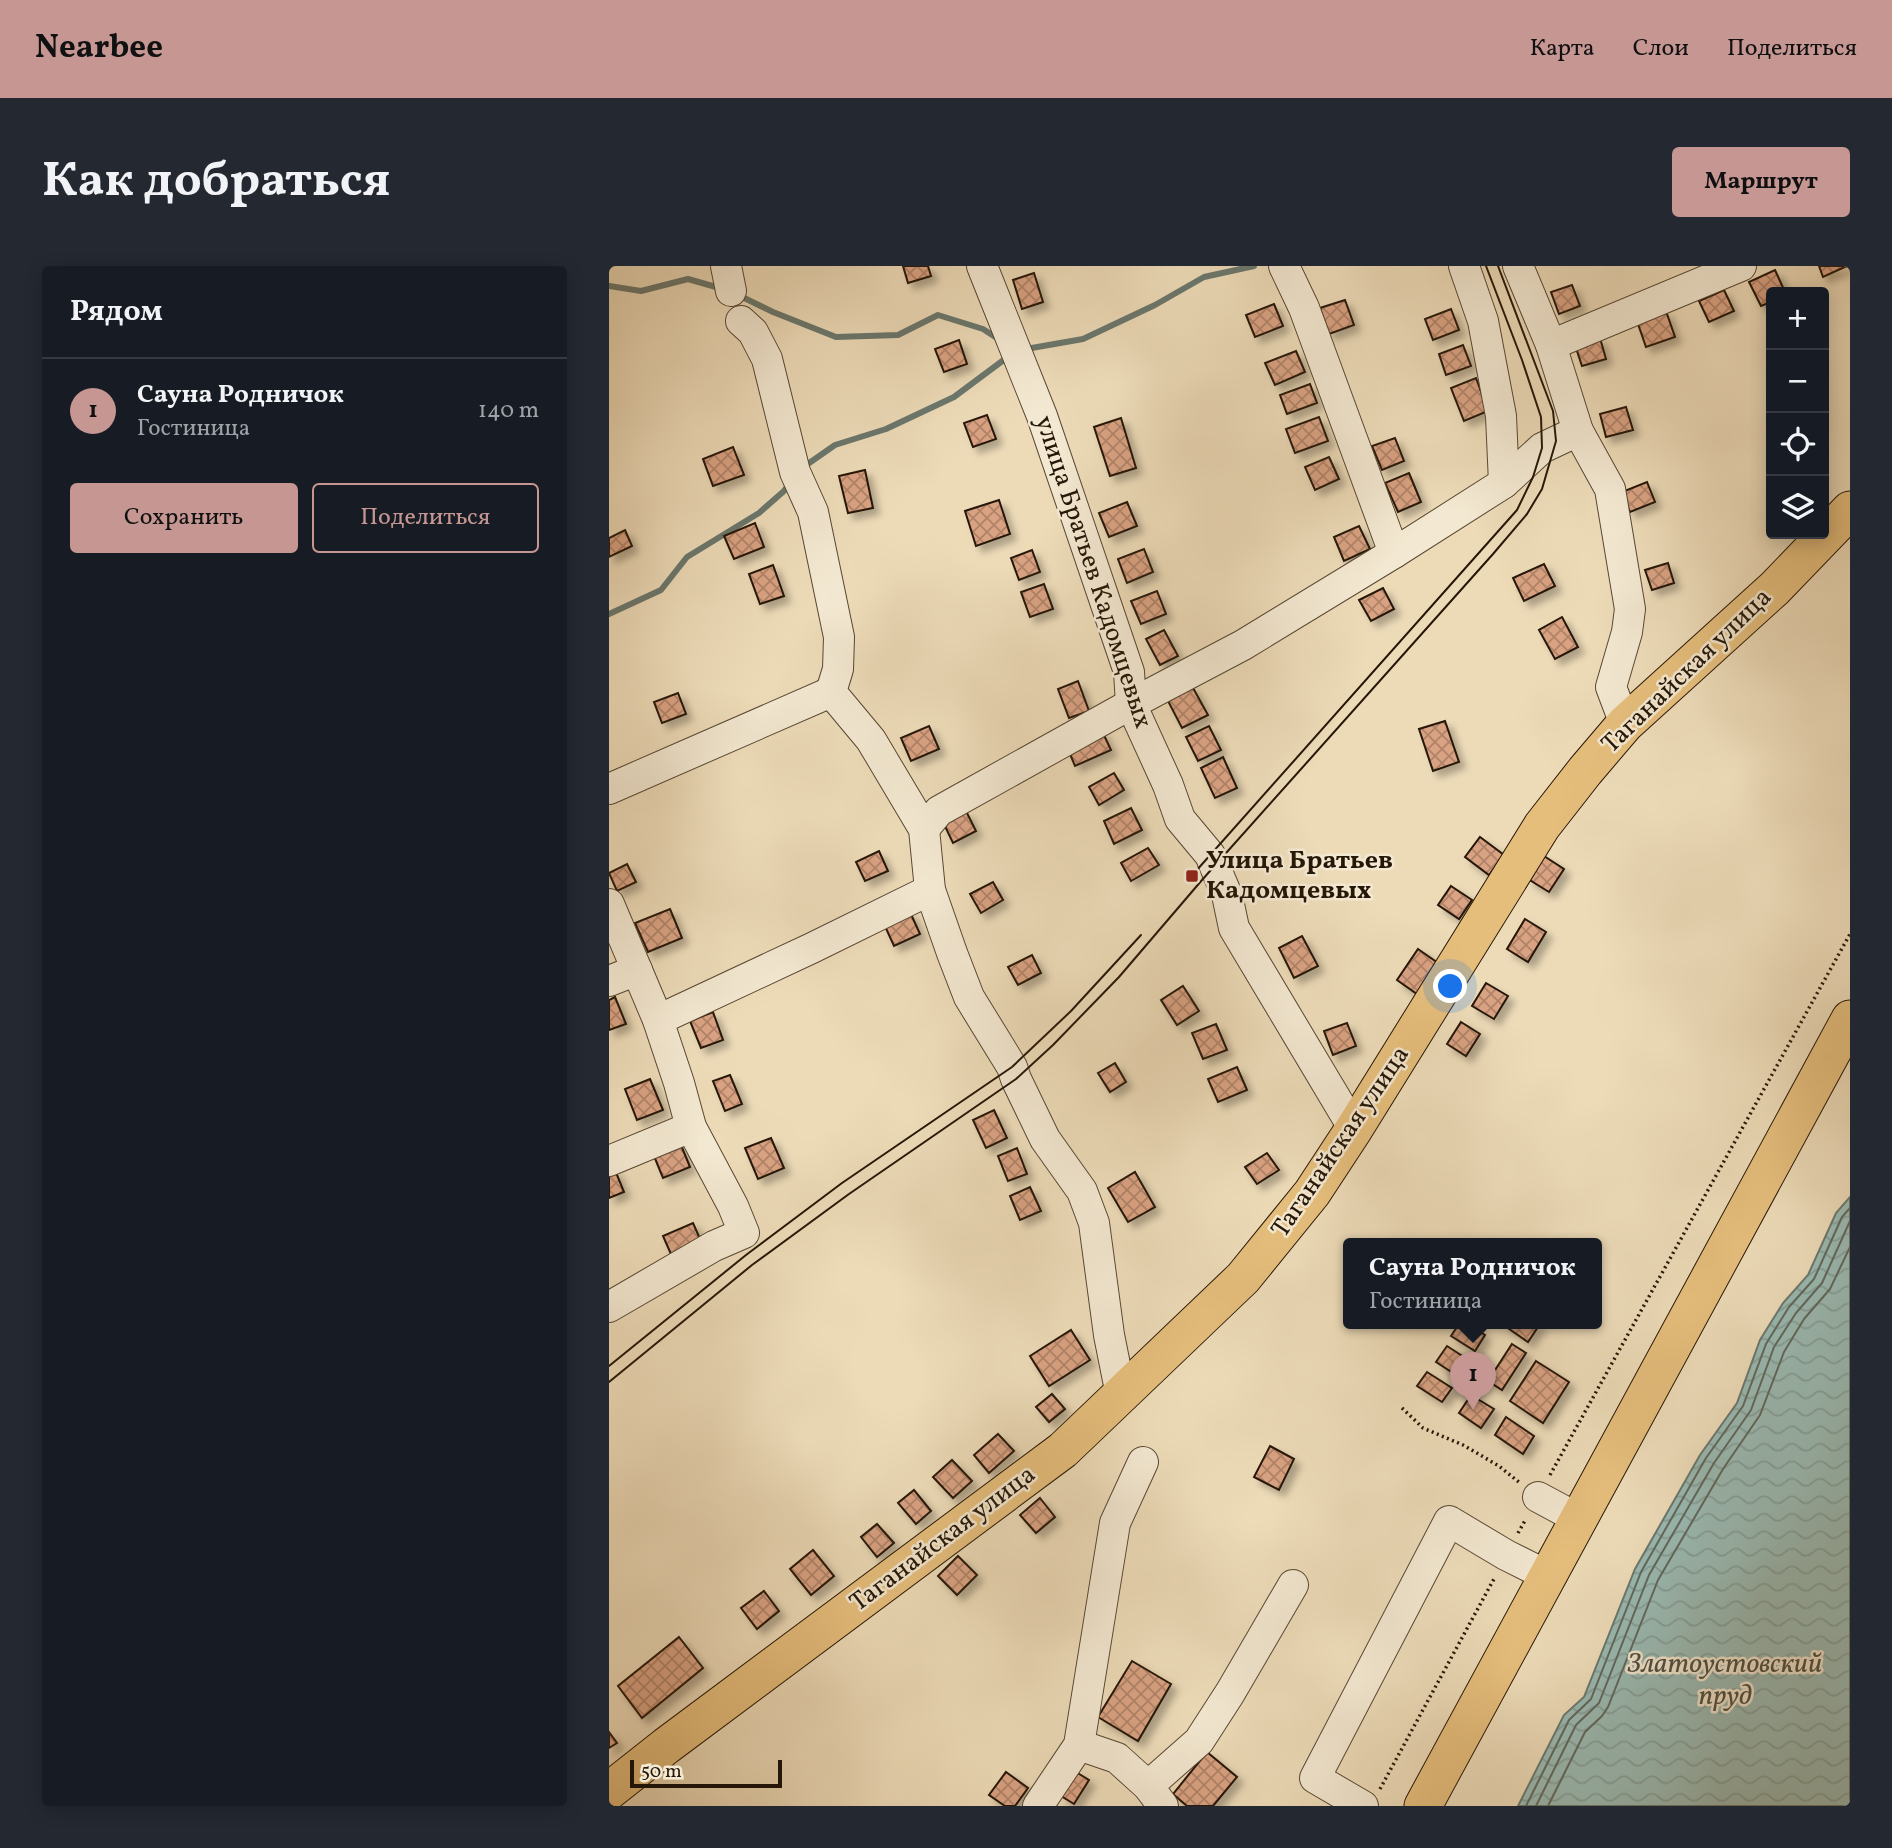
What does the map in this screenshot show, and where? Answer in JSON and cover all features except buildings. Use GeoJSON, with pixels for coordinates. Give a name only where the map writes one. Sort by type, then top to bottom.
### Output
{"type":"FeatureCollection","features":[{"type":"Feature","properties":{"kind":"main road","name":"Таганайская улица"},"geometry":{"type":"LineString","coordinates":[[609,1791],[1063,1450],[1243,1278],[1312,1193],[1542,826],[1585,771],[1625,724],[1775,588],[1850,510]]}},
{"type":"Feature","properties":{"kind":"main road"},"geometry":{"type":"LineString","coordinates":[[1423,1806],[1850,1019]]}},
{"type":"Feature","properties":{"kind":"street","name":"улица Братьев Кадомцевых"},"geometry":{"type":"LineString","coordinates":[[982,266],[1051,441],[1129,673],[1131,704],[1168,785],[1180,819],[1210,855],[1227,895],[1234,928],[1354,1129]]}},
{"type":"Feature","properties":{"kind":"street"},"geometry":{"type":"LineString","coordinates":[[1284,266],[1304,308],[1394,553]]}},
{"type":"Feature","properties":{"kind":"street"},"geometry":{"type":"LineString","coordinates":[[1464,266],[1483,321],[1501,415],[1504,483]]}},
{"type":"Feature","properties":{"kind":"street"},"geometry":{"type":"LineString","coordinates":[[1518,266],[1551,345],[1578,431],[1610,489],[1630,609],[1627,632],[1611,687],[1625,724]]}},
{"type":"Feature","properties":{"kind":"street"},"geometry":{"type":"LineString","coordinates":[[1551,345],[1741,266]]}},
{"type":"Feature","properties":{"kind":"street"},"geometry":{"type":"LineString","coordinates":[[609,789],[831,692],[838,669],[839,637],[813,512],[796,472],[767,359],[753,332],[741,321]]}},
{"type":"Feature","properties":{"kind":"street"},"geometry":{"type":"LineString","coordinates":[[924,830],[939,811],[1243,645],[1504,483],[1542,447],[1578,431]]}},
{"type":"Feature","properties":{"kind":"street"},"geometry":{"type":"LineString","coordinates":[[831,692],[871,740],[924,830],[930,890],[969,997],[1012,1066],[1045,1139],[1082,1191],[1094,1223],[1109,1335],[1121,1395]]}},
{"type":"Feature","properties":{"kind":"street"},"geometry":{"type":"LineString","coordinates":[[657,1020],[930,890]]}},
{"type":"Feature","properties":{"kind":"street"},"geometry":{"type":"LineString","coordinates":[[609,904],[657,1020],[691,1127],[733,1206],[744,1233],[715,1246],[609,1307]]}},
{"type":"Feature","properties":{"kind":"street"},"geometry":{"type":"LineString","coordinates":[[609,982],[637,970]]}},
{"type":"Feature","properties":{"kind":"street"},"geometry":{"type":"LineString","coordinates":[[609,1161],[691,1127]]}},
{"type":"Feature","properties":{"kind":"street"},"geometry":{"type":"LineString","coordinates":[[1038,1806],[1079,1745],[1115,1523],[1143,1462]]}},
{"type":"Feature","properties":{"kind":"street"},"geometry":{"type":"LineString","coordinates":[[1538,1497],[1579,1519]]}},
{"type":"Feature","properties":{"kind":"street"},"geometry":{"type":"LineString","coordinates":[[1370,1800],[1315,1778],[1449,1521],[1548,1576]]}},
{"type":"Feature","properties":{"kind":"street"},"geometry":{"type":"LineString","coordinates":[[1079,1745],[1117,1758],[1155,1796],[1199,1741],[1293,1584]]}},
{"type":"Feature","properties":{"kind":"path"},"geometry":{"type":"LineString","coordinates":[[1370,1800],[1850,934]]}},
{"type":"Feature","properties":{"kind":"path"},"geometry":{"type":"LineString","coordinates":[[1402,1408],[1423,1428],[1463,1445],[1499,1466],[1538,1497]]}},
{"type":"Feature","properties":{"kind":"water","name":"Златоустовский пруд"},"geometry":{"type":"Polygon","coordinates":[[[1850,1197],[1850,1806],[1518,1806],[1564,1715],[1584,1697],[1635,1569],[1700,1455],[1737,1403],[1760,1340],[1783,1303],[1808,1275],[1836,1213],[1850,1197]]]}},
{"type":"Feature","properties":{"kind":"waterway"},"geometry":{"type":"LineString","coordinates":[[1026,349],[1083,339],[1155,305],[1204,277],[1254,266]]}},
{"type":"Feature","properties":{"kind":"waterway"},"geometry":{"type":"LineString","coordinates":[[609,286],[641,291],[688,279],[723,289]]}},
{"type":"Feature","properties":{"kind":"waterway"},"geometry":{"type":"LineString","coordinates":[[736,294],[836,337],[898,335],[938,315],[983,329],[1000,340]]}},
{"type":"Feature","properties":{"kind":"waterway"},"geometry":{"type":"LineString","coordinates":[[802,468],[835,445],[886,429],[954,397],[1009,356]]}},
{"type":"Feature","properties":{"kind":"waterway"},"geometry":{"type":"LineString","coordinates":[[609,614],[661,590],[687,557],[759,513],[789,484]]}},
{"type":"Feature","properties":{"kind":"tram line"},"geometry":{"type":"LineString","coordinates":[[1196,871],[1517,510],[1533,477],[1542,448],[1541,417],[1486,266]]}},
{"type":"Feature","properties":{"kind":"tram line"},"geometry":{"type":"LineString","coordinates":[[609,1382],[752,1265],[849,1194],[1016,1079],[1053,1045],[1119,977],[1527,514],[1542,489],[1556,441],[1553,411],[1498,266]]}},
{"type":"Feature","properties":{"kind":"tram line"},"geometry":{"type":"LineString","coordinates":[[609,1366],[746,1255],[842,1183],[1012,1067],[1071,1011],[1141,935]]}},
{"type":"Feature","properties":{"kind":"place","name":"Улица Братьев Кадомцевых"},"geometry":{"type":"Point","coordinates":[1192,876]}},
{"type":"Feature","properties":{"kind":"place","name":"Сауна Родничок"},"geometry":{"type":"Point","coordinates":[1473,1410]}}]}
